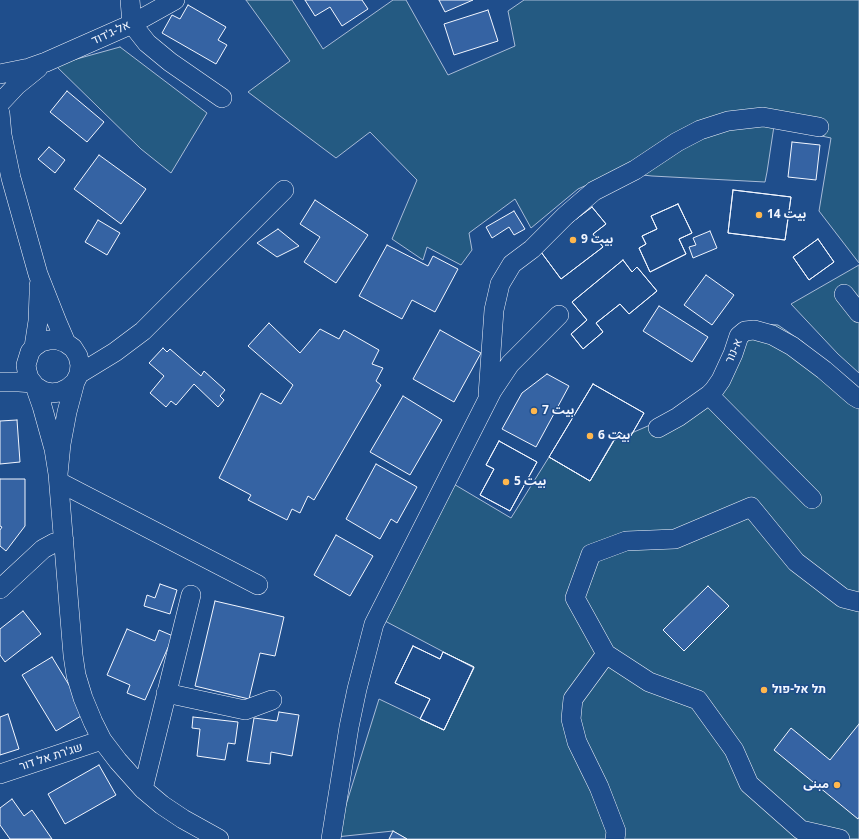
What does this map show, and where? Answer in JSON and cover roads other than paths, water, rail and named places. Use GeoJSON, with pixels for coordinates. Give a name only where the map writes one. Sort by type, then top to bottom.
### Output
{"type":"FeatureCollection","features":[{"type":"Feature","properties":{"kind":"street"},"geometry":{"type":"LineString","coordinates":[[130,0],[132,24],[147,43],[170,62],[222,98]]}},
{"type":"Feature","properties":{"kind":"street","name":"אל-ג'דוד"},"geometry":{"type":"LineString","coordinates":[[0,74],[23,70],[91,43],[132,24],[175,0]]}},
{"type":"Feature","properties":{"kind":"street","name":"אל-ג'דוד"},"geometry":{"type":"LineString","coordinates":[[0,102],[25,78],[46,62]]}},
{"type":"Feature","properties":{"kind":"street"},"geometry":{"type":"LineString","coordinates":[[0,102],[2,135],[11,178],[38,274],[57,322],[78,356],[80,365],[67,412],[61,444],[59,478]]}},
{"type":"Feature","properties":{"kind":"street"},"geometry":{"type":"LineString","coordinates":[[488,400],[494,310],[500,284],[512,264],[532,249],[565,216],[594,191],[635,170],[677,142],[700,130],[728,121],[763,117],[819,127]]}},
{"type":"Feature","properties":{"kind":"street"},"geometry":{"type":"LineString","coordinates":[[0,160],[11,178]]}},
{"type":"Feature","properties":{"kind":"street"},"geometry":{"type":"LineString","coordinates":[[0,382],[19,382],[34,385],[42,391],[51,393],[60,392],[68,388],[77,378],[130,342],[149,325],[284,190]]}},
{"type":"Feature","properties":{"kind":"street"},"geometry":{"type":"LineString","coordinates":[[38,274],[38,321],[31,353],[26,365],[29,378],[34,385],[42,406],[50,430],[54,449],[59,478],[73,655],[76,675],[85,704],[102,740],[118,761],[143,789],[162,805],[183,819],[219,839]]}},
{"type":"Feature","properties":{"kind":"street"},"geometry":{"type":"LineString","coordinates":[[844,294],[859,313]]}},
{"type":"Feature","properties":{"kind":"street"},"geometry":{"type":"LineString","coordinates":[[332,839],[349,727],[374,624],[492,391],[510,364],[559,315]]}},
{"type":"Feature","properties":{"kind":"street","name":"א-נור"},"geometry":{"type":"LineString","coordinates":[[658,428],[678,417],[714,390],[721,380],[733,354],[739,336],[745,331],[754,330],[772,335],[792,346],[859,399]]}},
{"type":"Feature","properties":{"kind":"street"},"geometry":{"type":"LineString","coordinates":[[0,374],[18,365],[41,342],[49,340],[58,340],[70,345],[91,349],[107,348],[130,342]]}},
{"type":"Feature","properties":{"kind":"street"},"geometry":{"type":"LineString","coordinates":[[709,395],[812,499]]}},
{"type":"Feature","properties":{"kind":"street"},"geometry":{"type":"LineString","coordinates":[[59,478],[258,586]]}},
{"type":"Feature","properties":{"kind":"street"},"geometry":{"type":"LineString","coordinates":[[840,839],[802,830],[749,784],[734,750],[698,700],[649,682],[606,654],[575,598],[591,554],[626,541],[675,539],[750,507],[796,562],[843,598],[859,602]]}},
{"type":"Feature","properties":{"kind":"street"},"geometry":{"type":"LineString","coordinates":[[0,589],[43,550],[54,542],[64,540]]}},
{"type":"Feature","properties":{"kind":"street"},"geometry":{"type":"LineString","coordinates":[[143,789],[191,595]]}},
{"type":"Feature","properties":{"kind":"street"},"geometry":{"type":"LineString","coordinates":[[606,654],[573,699],[571,719],[577,742],[599,787],[616,831],[615,839]]}},
{"type":"Feature","properties":{"kind":"street"},"geometry":{"type":"LineString","coordinates":[[166,694],[245,710],[272,700]]}},
{"type":"Feature","properties":{"kind":"street","name":"שג'רת אל דור"},"geometry":{"type":"LineString","coordinates":[[0,774],[102,740]]}},
{"type":"Feature","properties":{"kind":"place","name":"بيت 14"},"geometry":{"type":"Point","coordinates":[759,215]}},
{"type":"Feature","properties":{"kind":"place","name":"بيت 9"},"geometry":{"type":"Point","coordinates":[573,240]}},
{"type":"Feature","properties":{"kind":"place","name":"بيت 7"},"geometry":{"type":"Point","coordinates":[534,411]}},
{"type":"Feature","properties":{"kind":"place","name":"بيت 6"},"geometry":{"type":"Point","coordinates":[590,436]}},
{"type":"Feature","properties":{"kind":"place","name":"بيت 5"},"geometry":{"type":"Point","coordinates":[506,482]}},
{"type":"Feature","properties":{"kind":"place","name":"תל אל-פול"},"geometry":{"type":"Point","coordinates":[764,690]}},
{"type":"Feature","properties":{"kind":"place","name":"مبنى"},"geometry":{"type":"Point","coordinates":[837,785]}}]}
